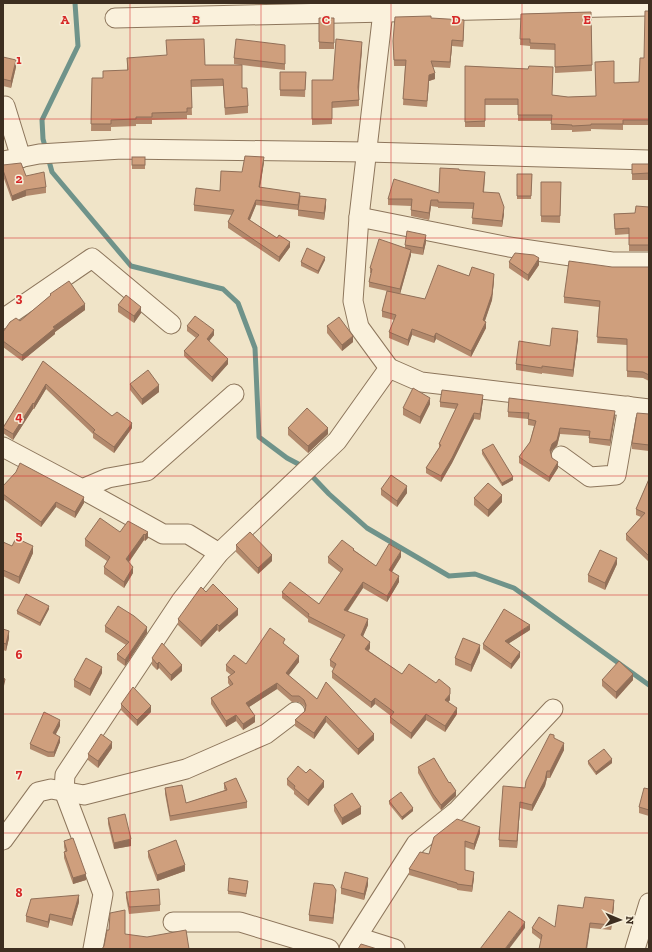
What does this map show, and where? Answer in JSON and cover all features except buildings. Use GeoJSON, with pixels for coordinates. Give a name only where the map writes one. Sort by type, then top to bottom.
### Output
{"type":"FeatureCollection","features":[{"type":"Feature","properties":{"kind":"street"},"geometry":{"type":"LineString","coordinates":[[114,18],[384,8],[649,6]]}},
{"type":"Feature","properties":{"kind":"street"},"geometry":{"type":"LineString","coordinates":[[384,8],[359,217],[353,301],[359,327],[389,368],[421,382],[649,409]]}},
{"type":"Feature","properties":{"kind":"street"},"geometry":{"type":"LineString","coordinates":[[5,106],[30,156]]}},
{"type":"Feature","properties":{"kind":"street"},"geometry":{"type":"LineString","coordinates":[[3,161],[30,156],[122,149],[367,152],[649,160]]}},
{"type":"Feature","properties":{"kind":"street"},"geometry":{"type":"LineString","coordinates":[[359,217],[509,247],[612,262],[649,262]]}},
{"type":"Feature","properties":{"kind":"street"},"geometry":{"type":"LineString","coordinates":[[3,319],[92,258],[171,324]]}},
{"type":"Feature","properties":{"kind":"street"},"geometry":{"type":"LineString","coordinates":[[92,949],[103,894],[64,791],[65,775],[181,601],[219,553],[276,497],[337,441],[389,368]]}},
{"type":"Feature","properties":{"kind":"street"},"geometry":{"type":"LineString","coordinates":[[82,489],[108,478],[147,471],[234,394]]}},
{"type":"Feature","properties":{"kind":"street"},"geometry":{"type":"LineString","coordinates":[[561,456],[590,476],[616,475],[628,406]]}},
{"type":"Feature","properties":{"kind":"street"},"geometry":{"type":"LineString","coordinates":[[3,447],[163,534],[188,534],[219,553]]}},
{"type":"Feature","properties":{"kind":"street"},"geometry":{"type":"LineString","coordinates":[[396,949],[353,943],[416,844],[457,811],[553,709]]}},
{"type":"Feature","properties":{"kind":"street"},"geometry":{"type":"LineString","coordinates":[[3,840],[38,792],[51,789],[84,795],[186,769],[266,734],[295,712]]}},
{"type":"Feature","properties":{"kind":"street"},"geometry":{"type":"LineString","coordinates":[[635,949],[649,903]]}},
{"type":"Feature","properties":{"kind":"street"},"geometry":{"type":"LineString","coordinates":[[173,922],[240,922],[329,949]]}},
{"type":"Feature","properties":{"kind":"waterway"},"geometry":{"type":"LineString","coordinates":[[75,3],[78,46],[42,120],[43,139],[52,172],[131,266],[223,289],[238,303],[255,348],[259,437],[287,458],[304,467]]}},
{"type":"Feature","properties":{"kind":"waterway"},"geometry":{"type":"LineString","coordinates":[[309,473],[329,494],[367,528],[449,576],[475,574],[514,588],[649,685]]}}]}
